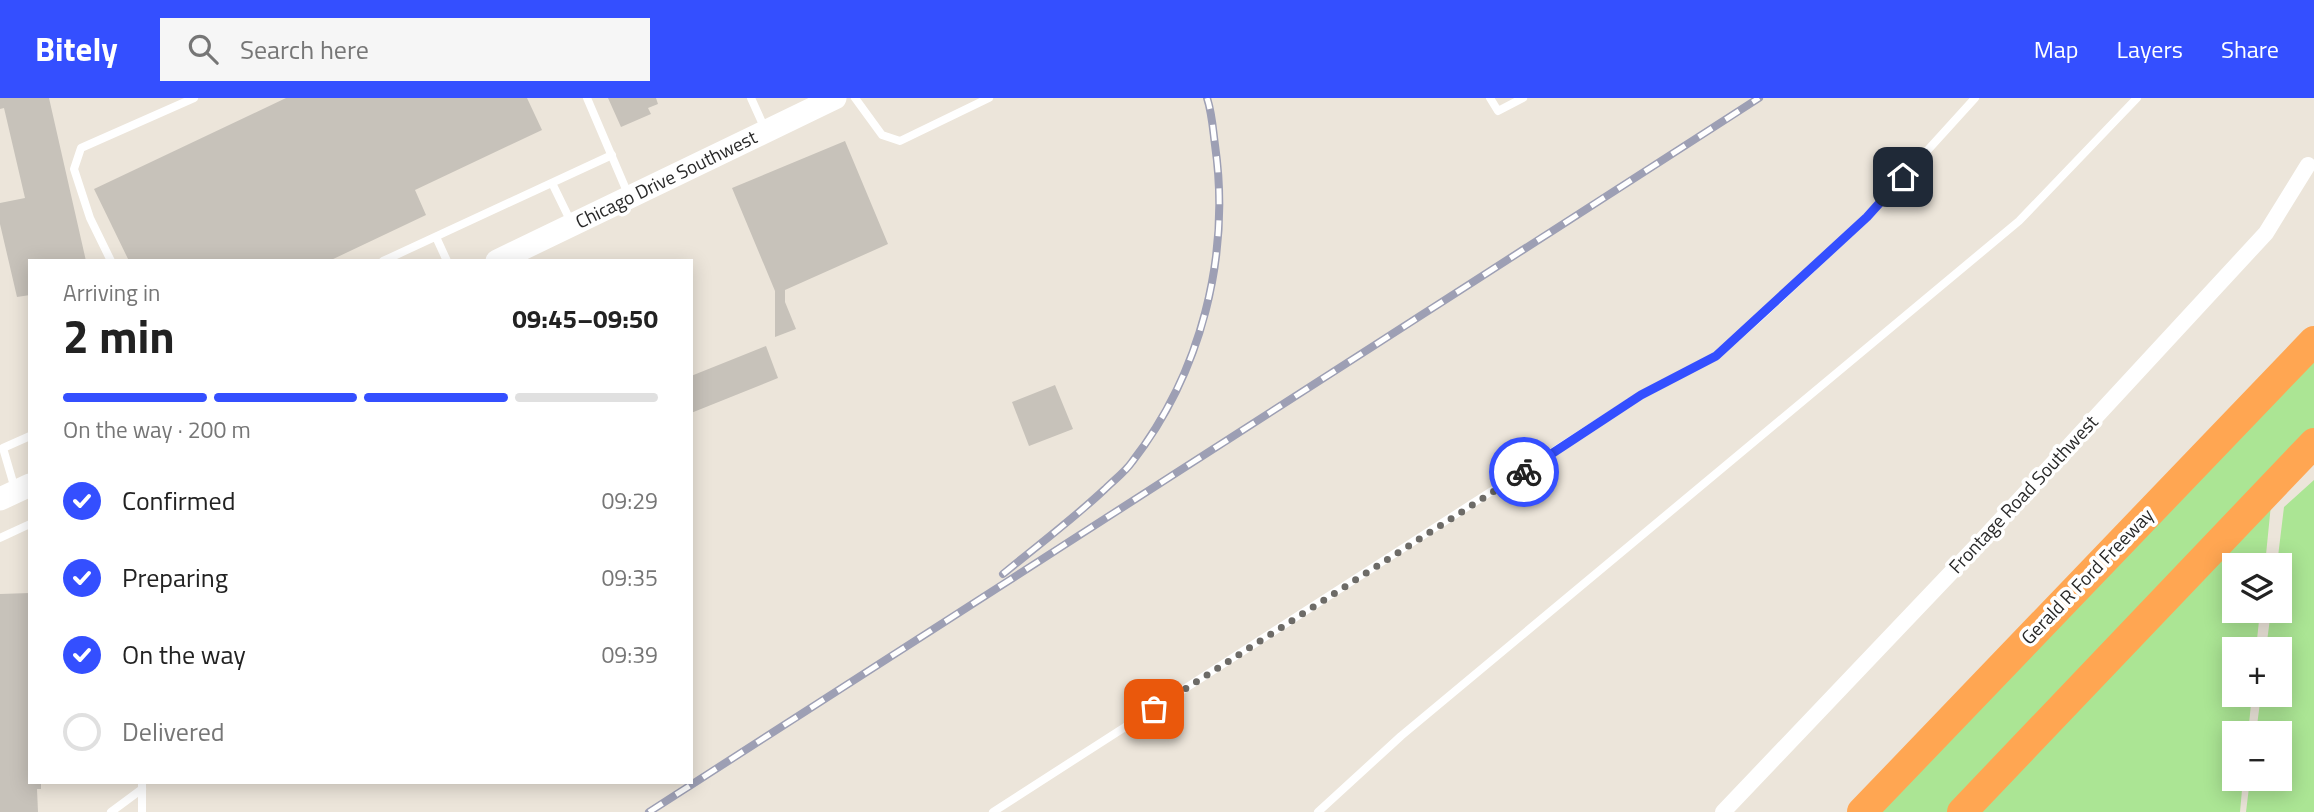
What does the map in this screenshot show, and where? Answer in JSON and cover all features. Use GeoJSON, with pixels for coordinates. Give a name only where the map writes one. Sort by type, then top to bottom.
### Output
{"type":"FeatureCollection","features":[{"type":"Feature","properties":{"kind":"highway","name":"Gerald R Ford Freeway"},"geometry":{"type":"LineString","coordinates":[[1862,812],[2314,341]]}},
{"type":"Feature","properties":{"kind":"highway"},"geometry":{"type":"LineString","coordinates":[[1962,812],[2314,443]]}},
{"type":"Feature","properties":{"kind":"main road","name":"Chicago Drive Southwest"},"geometry":{"type":"LineString","coordinates":[[500,259],[835,98]]}},
{"type":"Feature","properties":{"kind":"street","name":"Frontage Road Southwest"},"geometry":{"type":"LineString","coordinates":[[1723,812],[1983,539],[2266,233],[2308,164]]}},
{"type":"Feature","properties":{"kind":"lane"},"geometry":{"type":"LineString","coordinates":[[110,259],[90,218],[74,169],[81,148],[194,98]]}},
{"type":"Feature","properties":{"kind":"lane"},"geometry":{"type":"LineString","coordinates":[[587,98],[629,197]]}},
{"type":"Feature","properties":{"kind":"lane"},"geometry":{"type":"LineString","coordinates":[[751,98],[766,131]]}},
{"type":"Feature","properties":{"kind":"lane"},"geometry":{"type":"LineString","coordinates":[[855,98],[882,135],[900,141],[989,98]]}},
{"type":"Feature","properties":{"kind":"lane"},"geometry":{"type":"LineString","coordinates":[[1490,98],[1498,111],[1523,98]]}},
{"type":"Feature","properties":{"kind":"lane"},"geometry":{"type":"LineString","coordinates":[[993,812],[1641,395],[1716,356],[1867,217],[1975,98]]}},
{"type":"Feature","properties":{"kind":"lane"},"geometry":{"type":"LineString","coordinates":[[1318,812],[1401,736],[2019,221],[2137,98]]}},
{"type":"Feature","properties":{"kind":"lane"},"geometry":{"type":"LineString","coordinates":[[387,259],[612,155]]}},
{"type":"Feature","properties":{"kind":"lane"},"geometry":{"type":"LineString","coordinates":[[552,183],[572,225]]}},
{"type":"Feature","properties":{"kind":"lane"},"geometry":{"type":"LineString","coordinates":[[436,237],[446,259]]}},
{"type":"Feature","properties":{"kind":"lane"},"geometry":{"type":"LineString","coordinates":[[0,436],[15,492]]}},
{"type":"Feature","properties":{"kind":"lane"},"geometry":{"type":"LineString","coordinates":[[2,448],[28,437]]}},
{"type":"Feature","properties":{"kind":"lane"},"geometry":{"type":"LineString","coordinates":[[0,538],[28,524]]}},
{"type":"Feature","properties":{"kind":"lane"},"geometry":{"type":"LineString","coordinates":[[111,812],[142,786]]}},
{"type":"Feature","properties":{"kind":"lane"},"geometry":{"type":"LineString","coordinates":[[142,786],[142,812]]}},
{"type":"Feature","properties":{"kind":"green space"},"geometry":{"type":"Polygon","coordinates":[[[2314,341],[2314,443],[2273,484],[2266,553],[2222,553],[2222,623],[2259,623],[2257,637],[2222,637],[2222,707],[2251,707],[2249,721],[2222,721],[2222,791],[2242,791],[2240,812],[1862,812],[2314,341]]]}},
{"type":"Feature","properties":{"kind":"green space"},"geometry":{"type":"Polygon","coordinates":[[[2314,480],[2314,812],[2246,812],[2249,791],[2292,791],[2292,721],[2258,721],[2259,707],[2292,707],[2292,637],[2268,637],[2269,623],[2292,623],[2292,553],[2278,553],[2284,507],[2314,480]]]}},
{"type":"Feature","properties":{"kind":"building"},"geometry":{"type":"Polygon","coordinates":[[[0,98],[49,98],[86,259],[28,259],[28,295],[17,297],[0,224],[0,203],[25,198],[4,108],[0,109],[0,98]]]}},
{"type":"Feature","properties":{"kind":"building"},"geometry":{"type":"Polygon","coordinates":[[[286,98],[527,98],[542,130],[415,190],[426,215],[333,259],[128,259],[94,189],[286,98]]]}},
{"type":"Feature","properties":{"kind":"building"},"geometry":{"type":"Polygon","coordinates":[[[608,98],[656,98],[658,104],[648,108],[651,114],[621,127],[608,98]]]}},
{"type":"Feature","properties":{"kind":"building"},"geometry":{"type":"Polygon","coordinates":[[[845,141],[888,244],[785,290],[785,302],[796,329],[775,337],[775,291],[732,188],[845,141]]]}},
{"type":"Feature","properties":{"kind":"building"},"geometry":{"type":"Polygon","coordinates":[[[766,346],[778,378],[693,412],[693,375],[766,346]]]}},
{"type":"Feature","properties":{"kind":"building"},"geometry":{"type":"Polygon","coordinates":[[[1055,385],[1073,429],[1029,446],[1012,402],[1055,385]]]}},
{"type":"Feature","properties":{"kind":"building"},"geometry":{"type":"Polygon","coordinates":[[[28,593],[28,784],[41,784],[41,789],[37,789],[38,812],[0,812],[0,594],[28,593]]]}},
{"type":"Feature","properties":{"kind":"railway"},"geometry":{"type":"LineString","coordinates":[[1003,574],[1080,511],[1132,462],[1176,391],[1193,352],[1214,271],[1218,229],[1219,187],[1207,98]]}},
{"type":"Feature","properties":{"kind":"railway"},"geometry":{"type":"LineString","coordinates":[[693,784],[1759,98]]}},
{"type":"Feature","properties":{"kind":"railway"},"geometry":{"type":"LineString","coordinates":[[649,812],[693,784]]}},
{"type":"Feature","properties":{"kind":"way so far"},"geometry":{"type":"LineString","coordinates":[[1154,709],[1524,472]]}},
{"type":"Feature","properties":{"kind":"route"},"geometry":{"type":"LineString","coordinates":[[1524,472],[1641,395],[1716,356],[1867,217],[1903,177]]}}]}
